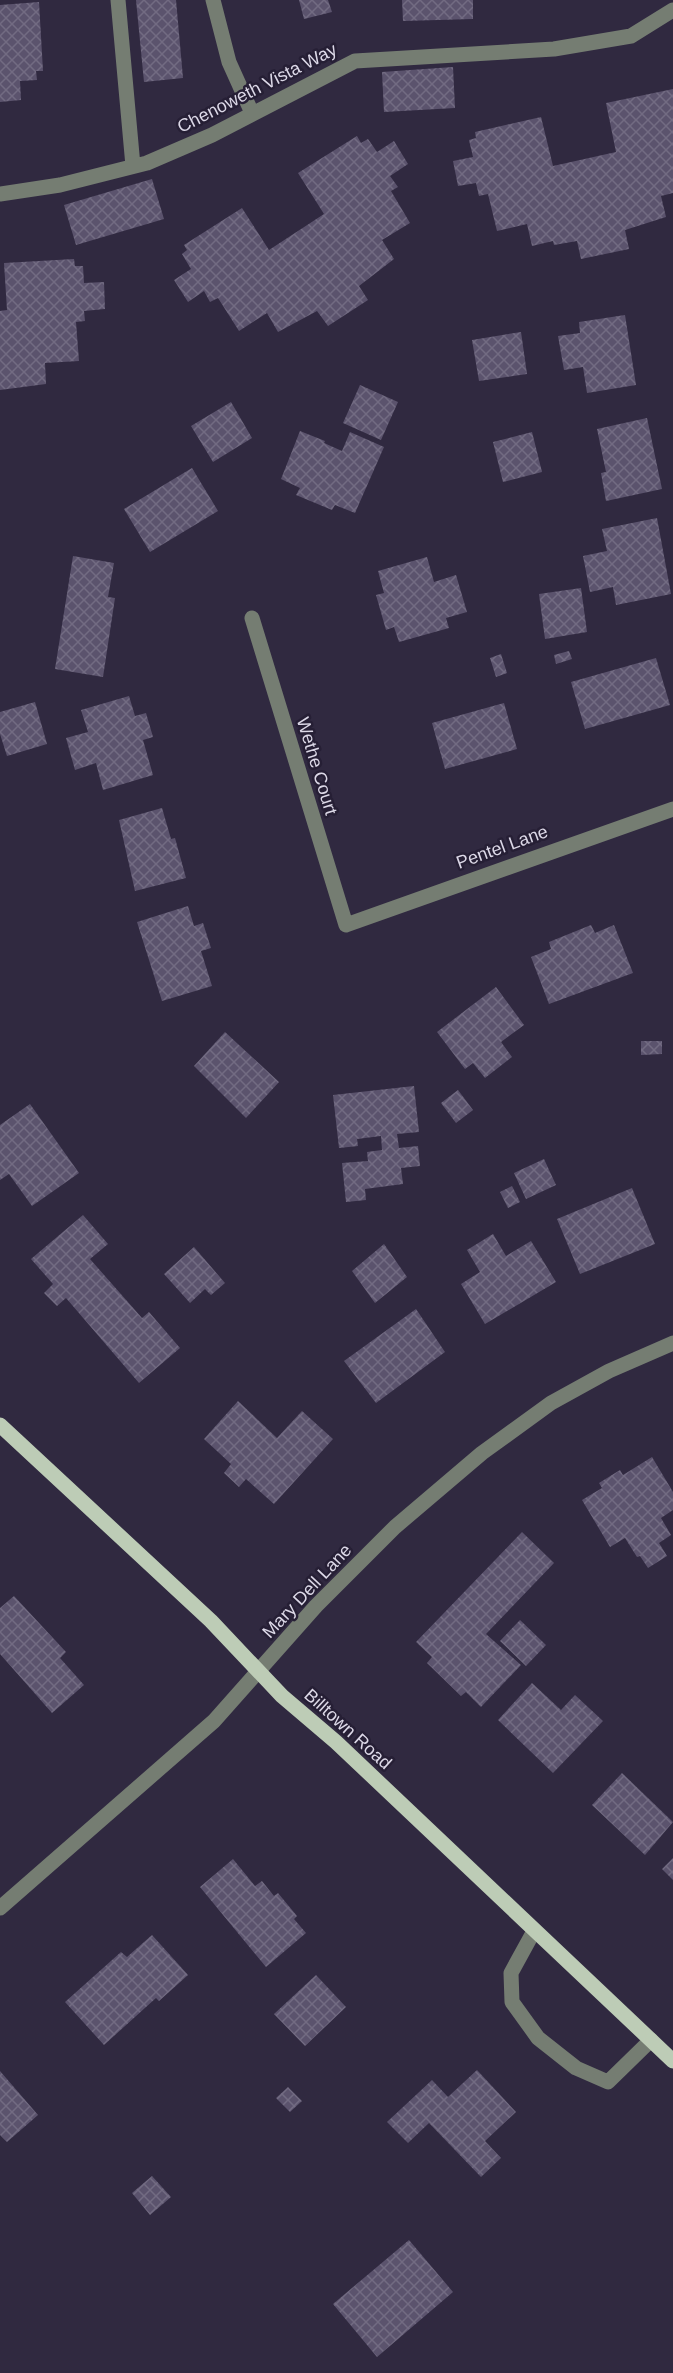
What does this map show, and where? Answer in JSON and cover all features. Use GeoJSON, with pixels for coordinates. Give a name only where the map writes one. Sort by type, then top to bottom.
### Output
{"type":"FeatureCollection","features":[{"type":"Feature","properties":{"kind":"main road","name":"Billtown Road"},"geometry":{"type":"LineString","coordinates":[[0,1425],[211,1621],[259,1672],[673,2061]]}},
{"type":"Feature","properties":{"kind":"street"},"geometry":{"type":"LineString","coordinates":[[118,0],[133,166]]}},
{"type":"Feature","properties":{"kind":"street"},"geometry":{"type":"LineString","coordinates":[[213,0],[229,62],[252,113]]}},
{"type":"Feature","properties":{"kind":"street","name":"Chenoweth Vista Way"},"geometry":{"type":"LineString","coordinates":[[0,194],[60,185],[133,166],[212,135],[355,61],[554,49],[631,36],[673,10]]}},
{"type":"Feature","properties":{"kind":"street","name":"Wethe Court"},"geometry":{"type":"LineString","coordinates":[[252,618],[346,925]]}},
{"type":"Feature","properties":{"kind":"street","name":"Pentel Lane"},"geometry":{"type":"LineString","coordinates":[[346,925],[519,861],[673,809]]}},
{"type":"Feature","properties":{"kind":"street","name":"Mary Dell Lane"},"geometry":{"type":"LineString","coordinates":[[0,1908],[214,1721],[316,1606],[387,1535],[482,1453],[551,1403],[609,1371],[673,1343]]}},
{"type":"Feature","properties":{"kind":"street"},"geometry":{"type":"LineString","coordinates":[[534,1932],[511,1973],[512,2002],[538,2038],[576,2068],[608,2082],[651,2040]]}},
{"type":"Feature","properties":{"kind":"building"},"geometry":{"type":"Polygon","coordinates":[[[136,0],[176,0],[183,78],[144,82],[136,0]]]}},
{"type":"Feature","properties":{"kind":"building"},"geometry":{"type":"Polygon","coordinates":[[[299,0],[328,0],[332,12],[304,19],[299,0]]]}},
{"type":"Feature","properties":{"kind":"building"},"geometry":{"type":"Polygon","coordinates":[[[402,0],[473,0],[473,19],[403,21],[402,0]]]}},
{"type":"Feature","properties":{"kind":"building"},"geometry":{"type":"Polygon","coordinates":[[[39,2],[43,71],[36,71],[37,80],[20,81],[21,100],[0,102],[0,5],[39,2]]]}},
{"type":"Feature","properties":{"kind":"building"},"geometry":{"type":"Polygon","coordinates":[[[453,67],[455,108],[384,112],[382,72],[453,67]]]}},
{"type":"Feature","properties":{"kind":"building"},"geometry":{"type":"Polygon","coordinates":[[[673,89],[673,193],[661,196],[666,217],[625,230],[629,249],[581,259],[577,241],[554,245],[553,241],[532,246],[527,224],[497,231],[488,194],[479,196],[476,183],[458,186],[453,161],[473,157],[469,140],[476,138],[475,132],[541,117],[553,166],[616,152],[606,103],[673,89]]]}},
{"type":"Feature","properties":{"kind":"building"},"geometry":{"type":"Polygon","coordinates":[[[357,136],[361,143],[368,139],[377,152],[394,141],[408,164],[390,176],[398,187],[391,191],[410,223],[382,240],[394,259],[359,286],[368,300],[328,326],[317,311],[278,332],[267,313],[239,331],[218,298],[210,302],[204,291],[188,302],[174,280],[191,269],[182,254],[187,250],[184,245],[242,208],[269,250],[324,214],[298,173],[357,136]]]}},
{"type":"Feature","properties":{"kind":"building"},"geometry":{"type":"Polygon","coordinates":[[[152,179],[164,219],[76,245],[64,205],[152,179]]]}},
{"type":"Feature","properties":{"kind":"building"},"geometry":{"type":"Polygon","coordinates":[[[74,259],[75,266],[83,266],[84,283],[104,282],[105,309],[84,311],[85,321],[76,322],[79,361],[45,363],[46,384],[0,390],[0,311],[7,310],[4,263],[74,259]]]}},
{"type":"Feature","properties":{"kind":"building"},"geometry":{"type":"Polygon","coordinates":[[[625,315],[636,385],[587,393],[583,367],[564,370],[558,336],[580,333],[579,322],[625,315]]]}},
{"type":"Feature","properties":{"kind":"building"},"geometry":{"type":"Polygon","coordinates":[[[521,332],[527,374],[479,381],[472,340],[521,332]]]}},
{"type":"Feature","properties":{"kind":"building"},"geometry":{"type":"Polygon","coordinates":[[[360,385],[398,402],[381,440],[343,423],[360,385]]]}},
{"type":"Feature","properties":{"kind":"building"},"geometry":{"type":"Polygon","coordinates":[[[231,402],[252,438],[213,462],[191,426],[231,402]]]}},
{"type":"Feature","properties":{"kind":"building"},"geometry":{"type":"Polygon","coordinates":[[[647,418],[662,489],[606,501],[601,473],[606,472],[597,429],[647,418]]]}},
{"type":"Feature","properties":{"kind":"building"},"geometry":{"type":"Polygon","coordinates":[[[300,431],[342,451],[350,432],[384,447],[355,513],[335,505],[332,510],[296,495],[300,488],[281,479],[300,431]]]}},
{"type":"Feature","properties":{"kind":"building"},"geometry":{"type":"Polygon","coordinates":[[[532,432],[542,472],[503,482],[493,442],[532,432]]]}},
{"type":"Feature","properties":{"kind":"building"},"geometry":{"type":"Polygon","coordinates":[[[192,468],[218,511],[150,552],[124,509],[192,468]]]}},
{"type":"Feature","properties":{"kind":"building"},"geometry":{"type":"Polygon","coordinates":[[[657,518],[671,594],[616,605],[613,587],[590,592],[583,556],[607,551],[602,529],[657,518]]]}},
{"type":"Feature","properties":{"kind":"building"},"geometry":{"type":"Polygon","coordinates":[[[73,556],[114,563],[108,597],[115,598],[103,677],[55,669],[73,556]]]}},
{"type":"Feature","properties":{"kind":"building"},"geometry":{"type":"Polygon","coordinates":[[[427,557],[434,582],[456,575],[467,612],[446,618],[449,628],[399,642],[394,627],[386,630],[376,595],[384,593],[378,571],[427,557]]]}},
{"type":"Feature","properties":{"kind":"building"},"geometry":{"type":"Polygon","coordinates":[[[581,588],[587,632],[545,639],[539,594],[581,588]]]}},
{"type":"Feature","properties":{"kind":"building"},"geometry":{"type":"Polygon","coordinates":[[[569,651],[572,659],[556,664],[554,655],[569,651]]]}},
{"type":"Feature","properties":{"kind":"building"},"geometry":{"type":"Polygon","coordinates":[[[501,654],[507,673],[496,677],[490,658],[501,654]]]}},
{"type":"Feature","properties":{"kind":"building"},"geometry":{"type":"Polygon","coordinates":[[[656,658],[670,705],[585,729],[571,682],[656,658]]]}},
{"type":"Feature","properties":{"kind":"building"},"geometry":{"type":"Polygon","coordinates":[[[129,696],[135,716],[146,713],[153,737],[143,740],[153,775],[103,790],[96,763],[75,770],[66,738],[88,732],[81,710],[129,696]]]}},
{"type":"Feature","properties":{"kind":"building"},"geometry":{"type":"Polygon","coordinates":[[[35,702],[47,744],[7,756],[0,734],[0,712],[35,702]]]}},
{"type":"Feature","properties":{"kind":"building"},"geometry":{"type":"Polygon","coordinates":[[[504,703],[517,749],[445,769],[432,723],[504,703]]]}},
{"type":"Feature","properties":{"kind":"building"},"geometry":{"type":"Polygon","coordinates":[[[162,808],[171,839],[175,838],[186,878],[135,891],[119,820],[162,808]]]}},
{"type":"Feature","properties":{"kind":"building"},"geometry":{"type":"Polygon","coordinates":[[[188,906],[194,926],[203,923],[211,948],[201,951],[212,986],[162,1001],[137,922],[188,906]]]}},
{"type":"Feature","properties":{"kind":"building"},"geometry":{"type":"Polygon","coordinates":[[[591,925],[595,933],[614,925],[633,973],[549,1004],[531,957],[551,949],[549,942],[591,925]]]}},
{"type":"Feature","properties":{"kind":"building"},"geometry":{"type":"Polygon","coordinates":[[[496,987],[524,1025],[501,1042],[512,1057],[485,1078],[473,1063],[465,1069],[437,1032],[496,987]]]}},
{"type":"Feature","properties":{"kind":"building"},"geometry":{"type":"Polygon","coordinates":[[[225,1032],[279,1082],[246,1118],[194,1066],[225,1032]]]}},
{"type":"Feature","properties":{"kind":"building"},"geometry":{"type":"Polygon","coordinates":[[[641,1041],[662,1041],[662,1054],[641,1055],[641,1041]]]}},
{"type":"Feature","properties":{"kind":"building"},"geometry":{"type":"Polygon","coordinates":[[[414,1086],[419,1132],[397,1134],[399,1148],[418,1146],[420,1166],[401,1168],[403,1184],[365,1189],[366,1200],[346,1202],[342,1163],[368,1161],[367,1152],[382,1150],[381,1136],[357,1139],[358,1146],[339,1148],[333,1095],[414,1086]]]}},
{"type":"Feature","properties":{"kind":"building"},"geometry":{"type":"Polygon","coordinates":[[[458,1090],[473,1110],[456,1123],[441,1103],[458,1090]]]}},
{"type":"Feature","properties":{"kind":"building"},"geometry":{"type":"Polygon","coordinates":[[[30,1104],[79,1173],[32,1206],[9,1174],[0,1180],[0,1125],[30,1104]]]}},
{"type":"Feature","properties":{"kind":"building"},"geometry":{"type":"Polygon","coordinates":[[[544,1159],[556,1185],[526,1199],[514,1173],[544,1159]]]}},
{"type":"Feature","properties":{"kind":"building"},"geometry":{"type":"Polygon","coordinates":[[[512,1186],[520,1202],[508,1208],[500,1192],[512,1186]]]}},
{"type":"Feature","properties":{"kind":"building"},"geometry":{"type":"Polygon","coordinates":[[[632,1188],[655,1244],[580,1274],[557,1219],[632,1188]]]}},
{"type":"Feature","properties":{"kind":"building"},"geometry":{"type":"Polygon","coordinates":[[[83,1215],[108,1244],[90,1259],[142,1318],[149,1312],[180,1348],[139,1383],[66,1298],[57,1306],[44,1293],[53,1284],[31,1259],[83,1215]]]}},
{"type":"Feature","properties":{"kind":"building"},"geometry":{"type":"Polygon","coordinates":[[[493,1234],[506,1256],[531,1241],[556,1282],[485,1324],[461,1284],[480,1272],[467,1250],[493,1234]]]}},
{"type":"Feature","properties":{"kind":"building"},"geometry":{"type":"Polygon","coordinates":[[[384,1244],[407,1277],[375,1303],[352,1271],[384,1244]]]}},
{"type":"Feature","properties":{"kind":"building"},"geometry":{"type":"Polygon","coordinates":[[[194,1247],[225,1283],[211,1295],[205,1289],[190,1303],[164,1274],[194,1247]]]}},
{"type":"Feature","properties":{"kind":"building"},"geometry":{"type":"Polygon","coordinates":[[[416,1309],[445,1352],[376,1403],[344,1361],[416,1309]]]}},
{"type":"Feature","properties":{"kind":"building"},"geometry":{"type":"Polygon","coordinates":[[[238,1401],[277,1438],[302,1411],[333,1439],[274,1504],[246,1479],[239,1487],[224,1473],[231,1464],[204,1439],[238,1401]]]}},
{"type":"Feature","properties":{"kind":"building"},"geometry":{"type":"Polygon","coordinates":[[[652,1457],[673,1492],[673,1510],[661,1518],[671,1535],[659,1543],[667,1556],[648,1568],[640,1556],[637,1557],[625,1538],[610,1547],[582,1500],[602,1488],[599,1483],[620,1470],[623,1475],[652,1457]]]}},
{"type":"Feature","properties":{"kind":"building"},"geometry":{"type":"Polygon","coordinates":[[[522,1532],[554,1563],[486,1634],[521,1665],[481,1707],[466,1692],[461,1696],[427,1663],[432,1657],[416,1642],[522,1532]]]}},
{"type":"Feature","properties":{"kind":"building"},"geometry":{"type":"Polygon","coordinates":[[[14,1596],[66,1652],[60,1658],[84,1685],[52,1713],[0,1654],[0,1608],[14,1596]]]}},
{"type":"Feature","properties":{"kind":"building"},"geometry":{"type":"Polygon","coordinates":[[[520,1620],[546,1645],[526,1666],[500,1641],[520,1620]]]}},
{"type":"Feature","properties":{"kind":"building"},"geometry":{"type":"Polygon","coordinates":[[[532,1683],[561,1710],[575,1695],[603,1721],[553,1773],[498,1720],[532,1683]]]}},
{"type":"Feature","properties":{"kind":"building"},"geometry":{"type":"Polygon","coordinates":[[[622,1773],[673,1822],[645,1855],[592,1805],[622,1773]]]}},
{"type":"Feature","properties":{"kind":"building"},"geometry":{"type":"Polygon","coordinates":[[[673,1858],[673,1880],[662,1869],[673,1858]]]}},
{"type":"Feature","properties":{"kind":"building"},"geometry":{"type":"Polygon","coordinates":[[[233,1859],[255,1886],[262,1881],[274,1896],[278,1893],[297,1916],[294,1919],[306,1933],[266,1967],[200,1887],[233,1859]]]}},
{"type":"Feature","properties":{"kind":"building"},"geometry":{"type":"Polygon","coordinates":[[[152,1935],[188,1975],[159,2001],[156,1998],[104,2045],[65,2002],[121,1952],[127,1957],[152,1935]]]}},
{"type":"Feature","properties":{"kind":"building"},"geometry":{"type":"Polygon","coordinates":[[[316,1975],[346,2007],[305,2046],[274,2014],[316,1975]]]}},
{"type":"Feature","properties":{"kind":"building"},"geometry":{"type":"Polygon","coordinates":[[[477,2070],[516,2112],[485,2141],[501,2158],[481,2177],[429,2123],[408,2143],[387,2122],[432,2080],[448,2097],[477,2070]]]}},
{"type":"Feature","properties":{"kind":"building"},"geometry":{"type":"Polygon","coordinates":[[[0,2071],[38,2115],[7,2142],[0,2135],[0,2071]]]}},
{"type":"Feature","properties":{"kind":"building"},"geometry":{"type":"Polygon","coordinates":[[[288,2087],[302,2101],[290,2112],[276,2098],[288,2087]]]}},
{"type":"Feature","properties":{"kind":"building"},"geometry":{"type":"Polygon","coordinates":[[[152,2176],[171,2197],[150,2215],[132,2193],[152,2176]]]}},
{"type":"Feature","properties":{"kind":"building"},"geometry":{"type":"Polygon","coordinates":[[[409,2240],[453,2292],[377,2357],[333,2304],[409,2240]]]}}]}
